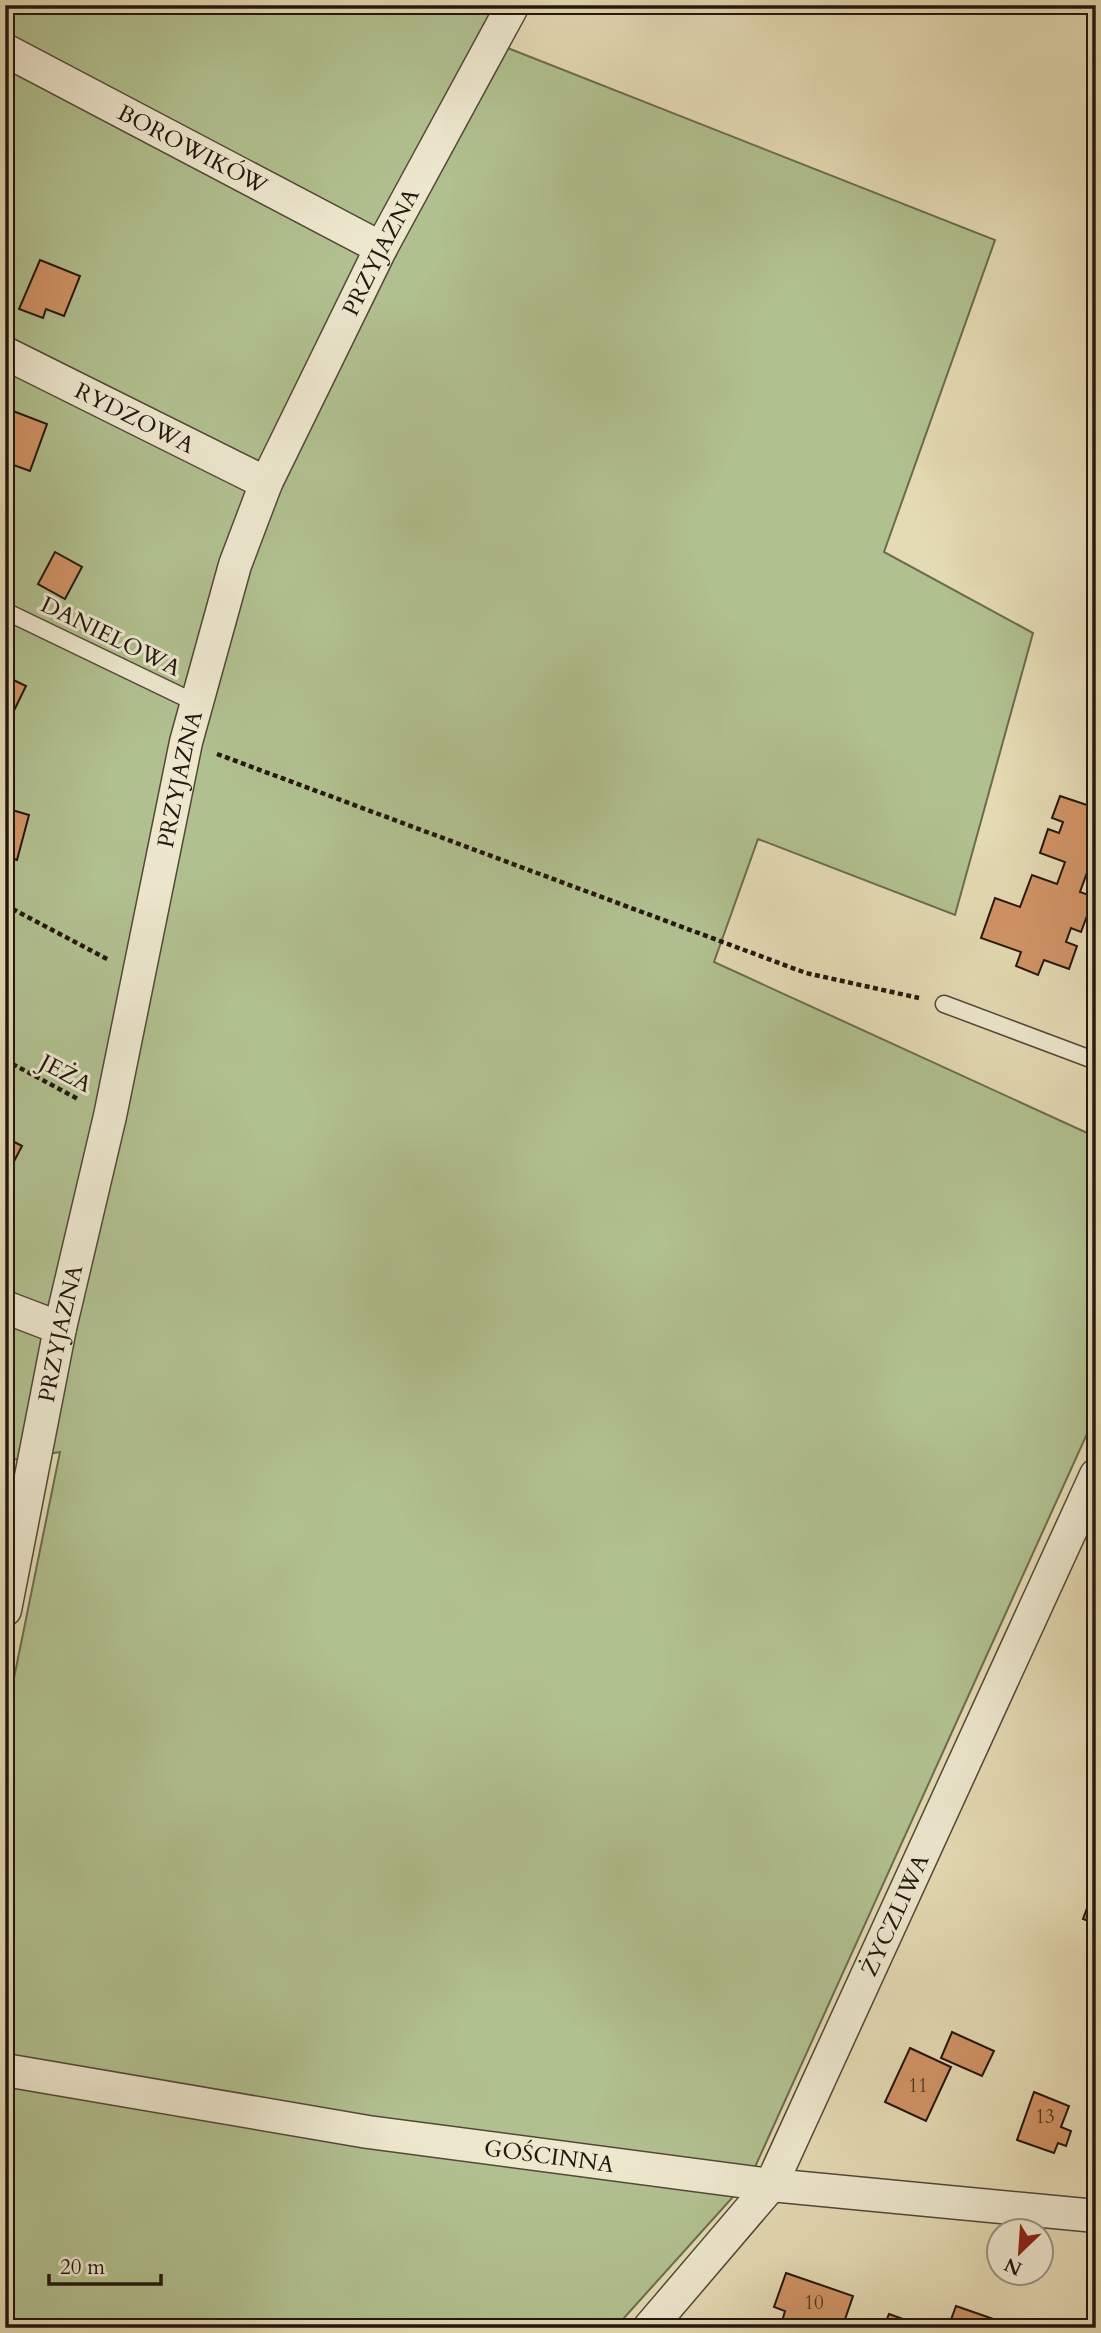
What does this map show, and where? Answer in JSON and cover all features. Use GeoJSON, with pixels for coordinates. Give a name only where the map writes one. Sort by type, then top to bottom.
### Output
{"type":"FeatureCollection","features":[{"type":"Feature","properties":{"kind":"street","name":"PRZYJAZNA"},"geometry":{"type":"LineString","coordinates":[[5,1610],[60,1328],[110,1116],[186,742],[235,565],[266,483],[381,248],[513,5]]}},
{"type":"Feature","properties":{"kind":"street","name":"BOROWIKÓW"},"geometry":{"type":"LineString","coordinates":[[5,50],[381,248]]}},
{"type":"Feature","properties":{"kind":"street","name":"RYDZOWA"},"geometry":{"type":"LineString","coordinates":[[5,353],[266,483]]}},
{"type":"Feature","properties":{"kind":"street"},"geometry":{"type":"LineString","coordinates":[[5,1307],[60,1328]]}},
{"type":"Feature","properties":{"kind":"street","name":"ŻYCZLIWA"},"geometry":{"type":"LineString","coordinates":[[649,2328],[771,2185],[1096,1475]]}},
{"type":"Feature","properties":{"kind":"street","name":"GOŚCINNA"},"geometry":{"type":"LineString","coordinates":[[5,2070],[368,2132],[771,2185],[1096,2216]]}},
{"type":"Feature","properties":{"kind":"lane","name":"DANIELOWA"},"geometry":{"type":"LineString","coordinates":[[5,611],[196,703]]}},
{"type":"Feature","properties":{"kind":"lane"},"geometry":{"type":"LineString","coordinates":[[944,1004],[1096,1060]]}},
{"type":"Feature","properties":{"kind":"path"},"geometry":{"type":"LineString","coordinates":[[186,742],[806,973],[944,1004]]}},
{"type":"Feature","properties":{"kind":"path"},"geometry":{"type":"LineString","coordinates":[[5,905],[137,975]]}},
{"type":"Feature","properties":{"kind":"path","name":"JEŻA"},"geometry":{"type":"LineString","coordinates":[[5,1060],[110,1116]]}},
{"type":"Feature","properties":{"kind":"green space"},"geometry":{"type":"Polygon","coordinates":[[[5,5],[527,5],[505,47],[995,240],[884,552],[1033,633],[955,915],[758,839],[714,962],[1096,1137],[1096,1414],[750,2178],[615,2328],[5,2328],[5,1722],[60,1452],[5,1461],[5,5]]]}},
{"type":"Feature","properties":{"kind":"building"},"geometry":{"type":"Polygon","coordinates":[[[40,260],[80,276],[64,316],[46,309],[43,318],[19,309],[40,260]]]}},
{"type":"Feature","properties":{"kind":"building"},"geometry":{"type":"Polygon","coordinates":[[[13,411],[47,424],[30,471],[5,462],[5,432],[13,411]]]}},
{"type":"Feature","properties":{"kind":"building"},"geometry":{"type":"Polygon","coordinates":[[[55,552],[82,567],[65,599],[38,584],[55,552]]]}},
{"type":"Feature","properties":{"kind":"building"},"geometry":{"type":"Polygon","coordinates":[[[5,676],[26,686],[5,729],[5,676]]]}},
{"type":"Feature","properties":{"kind":"building"},"geometry":{"type":"Polygon","coordinates":[[[1060,796],[1096,808],[1096,873],[1088,870],[1080,892],[1094,897],[1081,932],[1071,928],[1066,942],[1077,946],[1069,969],[1044,960],[1038,975],[1016,966],[1021,952],[981,938],[995,898],[1020,907],[1032,875],[1057,884],[1065,862],[1040,853],[1048,829],[1059,833],[1063,822],[1052,818],[1060,796]]]}},
{"type":"Feature","properties":{"kind":"building"},"geometry":{"type":"Polygon","coordinates":[[[5,808],[29,815],[17,860],[5,856],[5,808]]]}},
{"type":"Feature","properties":{"kind":"building"},"geometry":{"type":"Polygon","coordinates":[[[5,1137],[22,1146],[10,1169],[5,1166],[5,1137]]]}},
{"type":"Feature","properties":{"kind":"building"},"geometry":{"type":"Polygon","coordinates":[[[1096,1884],[1096,1924],[1083,1919],[1096,1884]]]}},
{"type":"Feature","properties":{"kind":"building"},"geometry":{"type":"Polygon","coordinates":[[[952,2032],[994,2051],[982,2076],[941,2058],[952,2032]]]}},
{"type":"Feature","properties":{"kind":"building"},"geometry":{"type":"Polygon","coordinates":[[[910,2048],[951,2067],[926,2121],[885,2102],[910,2048]]]}},
{"type":"Feature","properties":{"kind":"building"},"geometry":{"type":"Polygon","coordinates":[[[1034,2092],[1069,2106],[1061,2127],[1071,2131],[1066,2146],[1058,2143],[1054,2153],[1017,2140],[1034,2092]]]}},
{"type":"Feature","properties":{"kind":"building"},"geometry":{"type":"Polygon","coordinates":[[[786,2273],[853,2296],[842,2328],[780,2328],[785,2311],[774,2307],[786,2273]]]}},
{"type":"Feature","properties":{"kind":"building"},"geometry":{"type":"Polygon","coordinates":[[[956,2306],[1019,2328],[948,2328],[956,2306]]]}},
{"type":"Feature","properties":{"kind":"building"},"geometry":{"type":"Polygon","coordinates":[[[889,2314],[920,2325],[919,2328],[883,2328],[889,2314]]]}}]}
